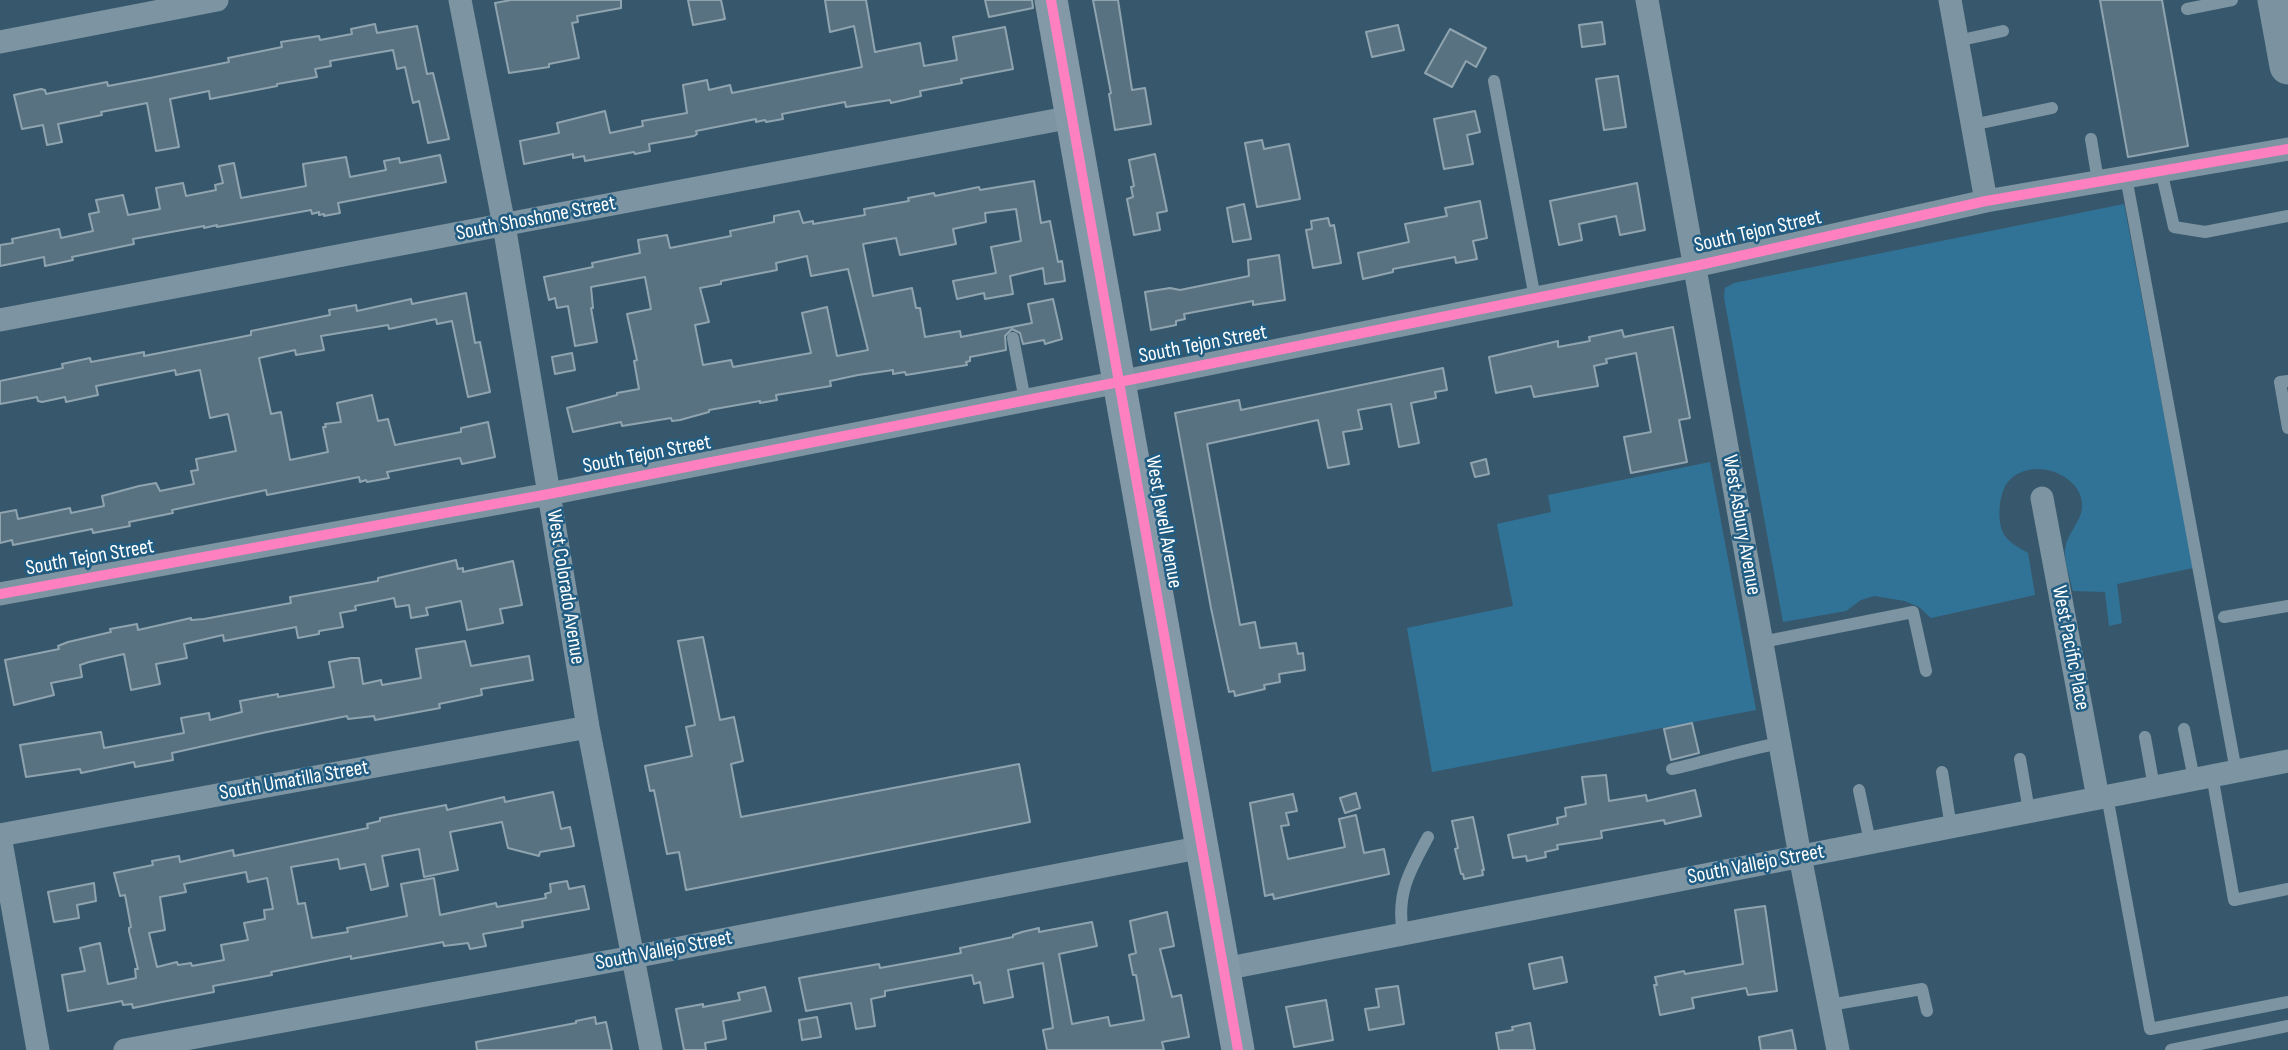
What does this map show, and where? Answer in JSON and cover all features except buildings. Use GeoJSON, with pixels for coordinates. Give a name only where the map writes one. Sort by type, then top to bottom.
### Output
{"type":"FeatureCollection","features":[{"type":"Feature","properties":{"kind":"main road"},"geometry":{"type":"LineString","coordinates":[[2276,0],[2288,66]]}},
{"type":"Feature","properties":{"kind":"street"},"geometry":{"type":"LineString","coordinates":[[0,42],[217,0]]}},
{"type":"Feature","properties":{"kind":"street","name":"West Colorado Avenue"},"geometry":{"type":"LineString","coordinates":[[460,0],[504,225],[588,727],[651,1050]]}},
{"type":"Feature","properties":{"kind":"street","name":"West Jewell Avenue"},"geometry":{"type":"LineString","coordinates":[[1051,0],[1238,1050]]}},
{"type":"Feature","properties":{"kind":"street","name":"West Asbury Avenue"},"geometry":{"type":"LineString","coordinates":[[1647,0],[1800,856],[1838,1050]]}},
{"type":"Feature","properties":{"kind":"street"},"geometry":{"type":"LineString","coordinates":[[1954,1],[1957,41],[1986,201]]}},
{"type":"Feature","properties":{"kind":"street","name":"South Shoshone Street"},"geometry":{"type":"LineString","coordinates":[[0,320],[1072,117]]}},
{"type":"Feature","properties":{"kind":"street","name":"South Tejon Street"},"geometry":{"type":"LineString","coordinates":[[0,594],[550,494],[1695,266],[1986,201],[2288,149]]}},
{"type":"Feature","properties":{"kind":"street","name":"West Pacific Place"},"geometry":{"type":"LineString","coordinates":[[2042,498],[2102,797]]}},
{"type":"Feature","properties":{"kind":"street","name":"South Umatilla Street"},"geometry":{"type":"LineString","coordinates":[[0,835],[588,727]]}},
{"type":"Feature","properties":{"kind":"street","name":"South Vallejo Street"},"geometry":{"type":"LineString","coordinates":[[1224,969],[2288,761]]}},
{"type":"Feature","properties":{"kind":"street"},"geometry":{"type":"LineString","coordinates":[[0,835],[38,1050]]}},
{"type":"Feature","properties":{"kind":"street","name":"South Vallejo Street"},"geometry":{"type":"LineString","coordinates":[[125,1050],[633,957],[1203,847]]}},
{"type":"Feature","properties":{"kind":"lane"},"geometry":{"type":"LineString","coordinates":[[2187,9],[2232,0]]}},
{"type":"Feature","properties":{"kind":"lane"},"geometry":{"type":"LineString","coordinates":[[1957,41],[2003,31]]}},
{"type":"Feature","properties":{"kind":"lane"},"geometry":{"type":"LineString","coordinates":[[1494,81],[1535,298]]}},
{"type":"Feature","properties":{"kind":"lane"},"geometry":{"type":"LineString","coordinates":[[1972,125],[2052,108]]}},
{"type":"Feature","properties":{"kind":"lane"},"geometry":{"type":"LineString","coordinates":[[2091,139],[2098,181]]}},
{"type":"Feature","properties":{"kind":"lane"},"geometry":{"type":"LineString","coordinates":[[2161,170],[2174,227],[2205,232],[2288,216]]}},
{"type":"Feature","properties":{"kind":"lane"},"geometry":{"type":"LineString","coordinates":[[2126,177],[2236,771]]}},
{"type":"Feature","properties":{"kind":"lane"},"geometry":{"type":"LineString","coordinates":[[1013,338],[1025,400]]}},
{"type":"Feature","properties":{"kind":"lane"},"geometry":{"type":"LineString","coordinates":[[2288,381],[2280,382],[2288,428]]}},
{"type":"Feature","properties":{"kind":"lane"},"geometry":{"type":"LineString","coordinates":[[2224,617],[2288,606]]}},
{"type":"Feature","properties":{"kind":"lane"},"geometry":{"type":"LineString","coordinates":[[1762,642],[1913,612],[1926,671]]}},
{"type":"Feature","properties":{"kind":"lane"},"geometry":{"type":"LineString","coordinates":[[2184,729],[2203,777],[2234,900],[2288,889]]}},
{"type":"Feature","properties":{"kind":"lane"},"geometry":{"type":"LineString","coordinates":[[2145,737],[2154,787]]}},
{"type":"Feature","properties":{"kind":"lane"},"geometry":{"type":"LineString","coordinates":[[1672,769],[1733,752],[1780,743]]}},
{"type":"Feature","properties":{"kind":"lane"},"geometry":{"type":"LineString","coordinates":[[2020,759],[2029,811]]}},
{"type":"Feature","properties":{"kind":"lane"},"geometry":{"type":"LineString","coordinates":[[1941,772],[1951,827]]}},
{"type":"Feature","properties":{"kind":"lane"},"geometry":{"type":"LineString","coordinates":[[1859,790],[1870,842]]}},
{"type":"Feature","properties":{"kind":"lane"},"geometry":{"type":"LineString","coordinates":[[2102,797],[2150,1029],[2288,1002]]}},
{"type":"Feature","properties":{"kind":"lane"},"geometry":{"type":"LineString","coordinates":[[1403,934],[1399,914],[1404,883],[1428,837]]}},
{"type":"Feature","properties":{"kind":"lane"},"geometry":{"type":"LineString","coordinates":[[1830,1005],[1922,989],[1927,1011]]}},
{"type":"Feature","properties":{"kind":"lane"},"geometry":{"type":"LineString","coordinates":[[2171,1050],[2288,1026]]}},
{"type":"Feature","properties":{"kind":"shaded area"},"geometry":{"type":"Polygon","coordinates":[[[2124,204],[2193,568],[2117,584],[2122,623],[2109,626],[2105,592],[2073,591],[2065,559],[2068,538],[2081,514],[2082,500],[2079,492],[2061,475],[2044,469],[2031,470],[2015,476],[2005,486],[1999,516],[2005,536],[2028,553],[2035,595],[1931,618],[1919,607],[1905,601],[1874,596],[1861,600],[1846,611],[1783,622],[1724,297],[1725,288],[1734,283],[2124,204]]]}},
{"type":"Feature","properties":{"kind":"shaded area"},"geometry":{"type":"Polygon","coordinates":[[[1710,462],[1756,710],[1432,772],[1407,628],[1513,606],[1497,524],[1551,512],[1548,495],[1710,462]]]}},
{"type":"Feature","properties":{"kind":"cycle path"},"geometry":{"type":"LineString","coordinates":[[1051,0],[1238,1050]]}},
{"type":"Feature","properties":{"kind":"cycle path"},"geometry":{"type":"LineString","coordinates":[[0,594],[549,494],[1695,266],[1986,201],[2288,149]]}}]}
